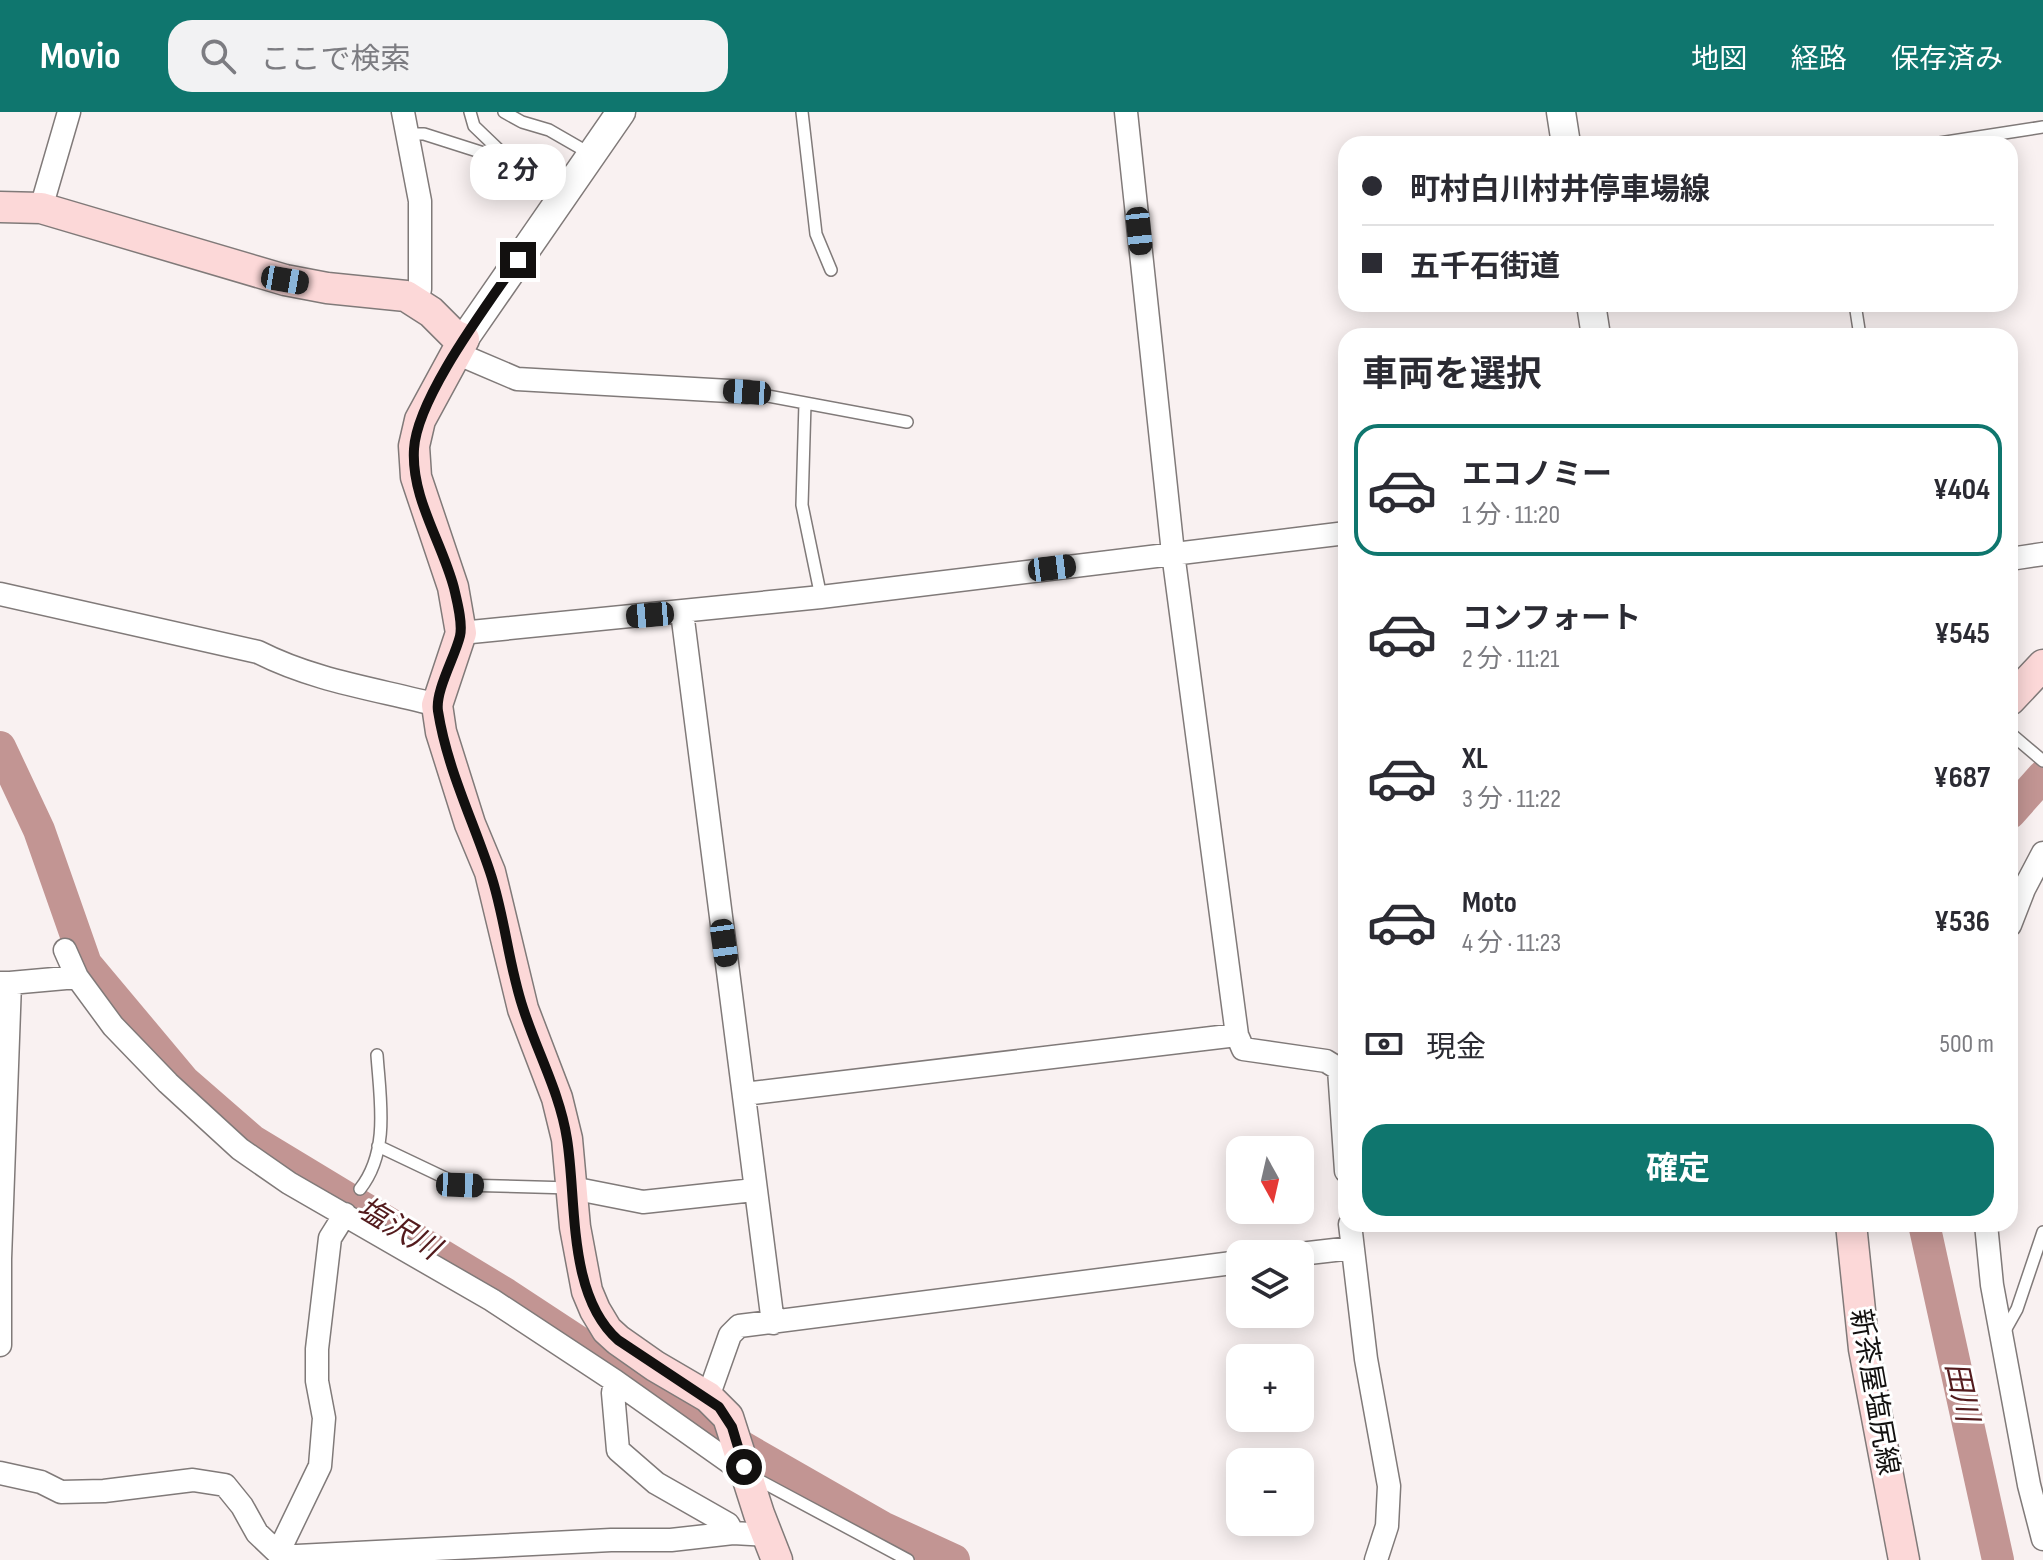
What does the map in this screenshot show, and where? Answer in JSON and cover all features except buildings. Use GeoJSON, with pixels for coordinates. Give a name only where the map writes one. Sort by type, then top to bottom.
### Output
{"type":"FeatureCollection","features":[{"type":"Feature","properties":{"kind":"main road"},"geometry":{"type":"LineString","coordinates":[[0,207],[41,208],[285,280],[327,288],[406,296],[417,302],[460,346],[420,420],[414,446],[414,461],[425,511],[453,587],[461,633],[437,705],[454,775],[490,872],[523,1009],[557,1098],[567,1139],[575,1227],[587,1291],[607,1330],[655,1366],[708,1397],[728,1417],[772,1548]]}},
{"type":"Feature","properties":{"kind":"main road"},"geometry":{"type":"LineString","coordinates":[[2018,692],[2043,665]]}},
{"type":"Feature","properties":{"kind":"main road","name":"新茶屋塩尻線"},"geometry":{"type":"LineString","coordinates":[[1852,1232],[1864,1349],[1904,1560]]}},
{"type":"Feature","properties":{"kind":"street"},"geometry":{"type":"LineString","coordinates":[[41,208],[69,112]]}},
{"type":"Feature","properties":{"kind":"street"},"geometry":{"type":"LineString","coordinates":[[621,112],[460,346],[517,379],[747,392]]}},
{"type":"Feature","properties":{"kind":"street"},"geometry":{"type":"LineString","coordinates":[[1126,112],[1173,553],[1237,1035],[1243,1049],[1326,1061],[1338,1066]]}},
{"type":"Feature","properties":{"kind":"street"},"geometry":{"type":"LineString","coordinates":[[1561,112],[1565,136]]}},
{"type":"Feature","properties":{"kind":"street"},"geometry":{"type":"LineString","coordinates":[[405,123],[420,201],[420,289],[417,302]]}},
{"type":"Feature","properties":{"kind":"street"},"geometry":{"type":"LineString","coordinates":[[461,633],[821,597],[1338,534]]}},
{"type":"Feature","properties":{"kind":"street"},"geometry":{"type":"LineString","coordinates":[[2018,558],[2043,554]]}},
{"type":"Feature","properties":{"kind":"street"},"geometry":{"type":"LineString","coordinates":[[0,594],[258,652],[290,668],[346,685],[437,705]]}},
{"type":"Feature","properties":{"kind":"street"},"geometry":{"type":"LineString","coordinates":[[682,612],[773,1323]]}},
{"type":"Feature","properties":{"kind":"street"},"geometry":{"type":"LineString","coordinates":[[2018,904],[2043,853]]}},
{"type":"Feature","properties":{"kind":"street"},"geometry":{"type":"LineString","coordinates":[[65,950],[77,977],[113,1026],[168,1083],[240,1149],[289,1183],[492,1300],[745,1470]]}},
{"type":"Feature","properties":{"kind":"street"},"geometry":{"type":"LineString","coordinates":[[0,1345],[5,983],[77,977]]}},
{"type":"Feature","properties":{"kind":"street"},"geometry":{"type":"LineString","coordinates":[[744,1094],[1237,1035]]}},
{"type":"Feature","properties":{"kind":"street"},"geometry":{"type":"LineString","coordinates":[[572,1188],[643,1202],[754,1190]]}},
{"type":"Feature","properties":{"kind":"street"},"geometry":{"type":"LineString","coordinates":[[278,1553],[320,1466],[324,1418],[317,1381],[317,1349],[330,1238],[345,1214]]}},
{"type":"Feature","properties":{"kind":"street"},"geometry":{"type":"LineString","coordinates":[[1351,1232],[1366,1359],[1389,1486],[1387,1526],[1376,1560]]}},
{"type":"Feature","properties":{"kind":"street"},"geometry":{"type":"LineString","coordinates":[[1987,1232],[1992,1285],[2029,1485],[2043,1539]]}},
{"type":"Feature","properties":{"kind":"street"},"geometry":{"type":"LineString","coordinates":[[1314,1252],[1352,1248]]}},
{"type":"Feature","properties":{"kind":"street"},"geometry":{"type":"LineString","coordinates":[[708,1397],[730,1335],[739,1326],[1226,1264]]}},
{"type":"Feature","properties":{"kind":"street"},"geometry":{"type":"LineString","coordinates":[[615,1381],[613,1393],[618,1450],[656,1483],[728,1524],[733,1533]]}},
{"type":"Feature","properties":{"kind":"street"},"geometry":{"type":"LineString","coordinates":[[0,1473],[41,1482],[61,1492],[104,1491],[193,1480],[225,1485],[242,1506],[257,1533],[278,1553],[297,1556],[611,1540],[671,1540],[733,1533],[772,1548]]}},
{"type":"Feature","properties":{"kind":"lane"},"geometry":{"type":"LineString","coordinates":[[405,123],[424,134],[493,156],[498,149],[474,126],[470,112]]}},
{"type":"Feature","properties":{"kind":"lane"},"geometry":{"type":"LineString","coordinates":[[504,112],[522,122],[549,130],[590,154]]}},
{"type":"Feature","properties":{"kind":"lane"},"geometry":{"type":"LineString","coordinates":[[802,112],[816,234],[831,270]]}},
{"type":"Feature","properties":{"kind":"lane"},"geometry":{"type":"LineString","coordinates":[[1985,136],[2043,127]]}},
{"type":"Feature","properties":{"kind":"lane"},"geometry":{"type":"LineString","coordinates":[[747,392],[907,422]]}},
{"type":"Feature","properties":{"kind":"lane"},"geometry":{"type":"LineString","coordinates":[[805,403],[802,505],[821,597]]}},
{"type":"Feature","properties":{"kind":"lane"},"geometry":{"type":"LineString","coordinates":[[2018,740],[2043,761]]}},
{"type":"Feature","properties":{"kind":"lane"},"geometry":{"type":"LineString","coordinates":[[360,1189],[370,1176],[378,1146],[382,1109],[377,1055]]}},
{"type":"Feature","properties":{"kind":"lane"},"geometry":{"type":"LineString","coordinates":[[378,1146],[460,1185],[572,1188]]}},
{"type":"Feature","properties":{"kind":"lane"},"geometry":{"type":"LineString","coordinates":[[2003,1335],[2017,1309],[2043,1232]]}},
{"type":"Feature","properties":{"kind":"lane"},"geometry":{"type":"LineString","coordinates":[[745,1470],[908,1560]]}},
{"type":"Feature","properties":{"kind":"waterway","name":"塩沢川"},"geometry":{"type":"LineString","coordinates":[[0,747],[39,830],[86,964],[184,1081],[253,1141],[506,1294],[713,1430],[882,1527],[954,1560]]}},
{"type":"Feature","properties":{"kind":"waterway","name":"田川"},"geometry":{"type":"LineString","coordinates":[[2018,804],[2043,776]]}},
{"type":"Feature","properties":{"kind":"waterway","name":"田川"},"geometry":{"type":"LineString","coordinates":[[1926,1232],[1998,1560]]}},
{"type":"Feature","properties":{"kind":"route"},"geometry":{"type":"LineString","coordinates":[[518,260],[456,353],[420,420],[414,446],[416,477],[453,587],[461,633],[437,705],[441,732],[470,824],[490,872],[523,1009],[557,1098],[567,1139],[575,1227],[587,1291],[607,1330],[618,1340],[708,1397],[728,1417],[744,1467]]}}]}
